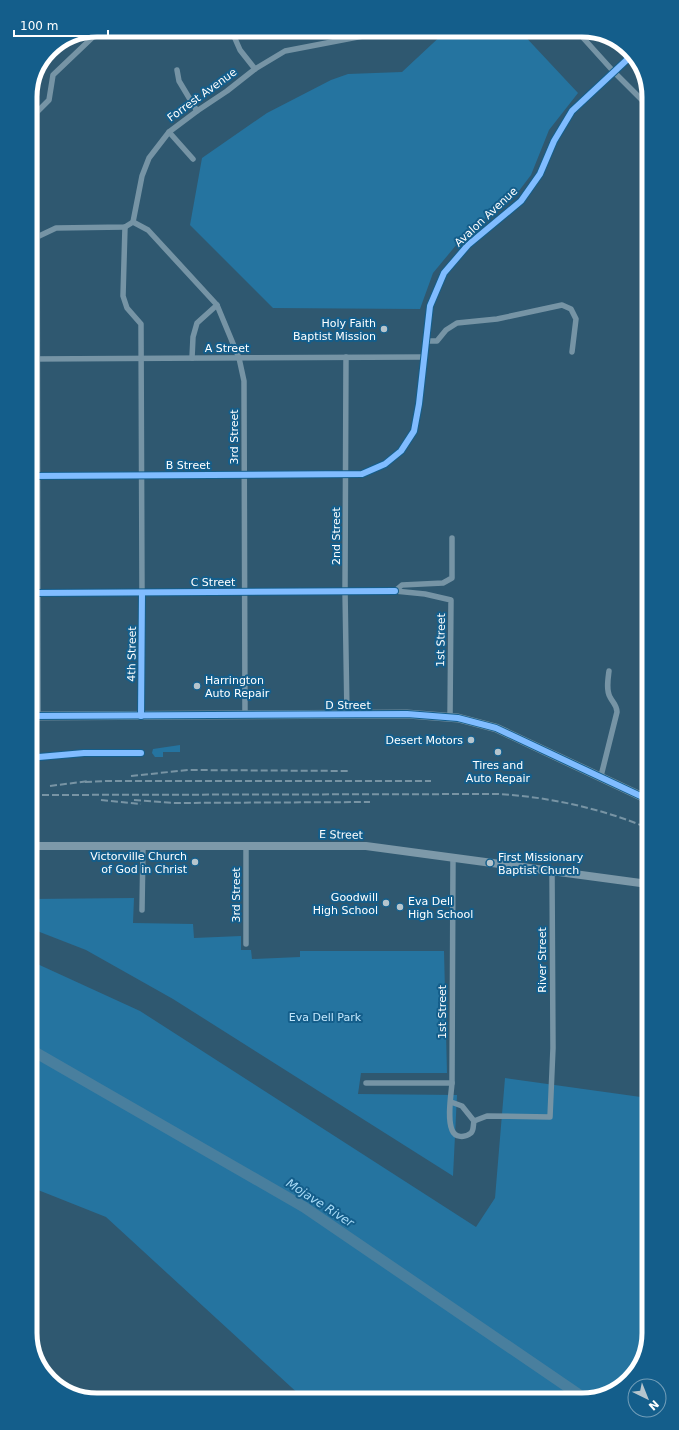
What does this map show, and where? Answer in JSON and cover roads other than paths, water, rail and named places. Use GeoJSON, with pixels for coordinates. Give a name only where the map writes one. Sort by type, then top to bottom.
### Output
{"type":"FeatureCollection","features":[{"type":"Feature","properties":{"kind":"main road","name":"D Street"},"geometry":{"type":"LineString","coordinates":[[37,716],[407,714],[450,717],[476,722],[506,732],[642,796]]}},
{"type":"Feature","properties":{"kind":"street"},"geometry":{"type":"LineString","coordinates":[[37,634],[37,112],[49,100],[53,76],[93,37]]}},
{"type":"Feature","properties":{"kind":"street"},"geometry":{"type":"LineString","coordinates":[[234,37],[240,50],[255,69]]}},
{"type":"Feature","properties":{"kind":"street","name":"Forrest Avenue"},"geometry":{"type":"LineString","coordinates":[[133,222],[142,176],[149,158],[169,132],[227,91],[255,69],[285,51],[359,37]]}},
{"type":"Feature","properties":{"kind":"street"},"geometry":{"type":"LineString","coordinates":[[582,37],[642,100]]}},
{"type":"Feature","properties":{"kind":"street","name":"Avalon Avenue"},"geometry":{"type":"LineString","coordinates":[[346,474],[362,474],[386,464],[401,452],[414,431],[419,404],[430,306],[444,273],[468,245],[521,201],[540,174],[554,141],[572,111],[627,59]]}},
{"type":"Feature","properties":{"kind":"street"},"geometry":{"type":"LineString","coordinates":[[177,70],[178,81],[197,111]]}},
{"type":"Feature","properties":{"kind":"street"},"geometry":{"type":"LineString","coordinates":[[169,132],[193,159]]}},
{"type":"Feature","properties":{"kind":"street"},"geometry":{"type":"LineString","coordinates":[[38,237],[56,228],[125,227],[133,222]]}},
{"type":"Feature","properties":{"kind":"street","name":"3rd Street"},"geometry":{"type":"LineString","coordinates":[[133,222],[148,230],[217,305],[239,358],[244,382],[245,715]]}},
{"type":"Feature","properties":{"kind":"street","name":"4th Street"},"geometry":{"type":"LineString","coordinates":[[125,227],[123,296],[127,308],[141,324],[141,716]]}},
{"type":"Feature","properties":{"kind":"street"},"geometry":{"type":"LineString","coordinates":[[192,358],[192,337],[197,323],[217,305]]}},
{"type":"Feature","properties":{"kind":"street"},"geometry":{"type":"LineString","coordinates":[[426,341],[437,341],[446,330],[457,323],[497,319],[562,305],[571,309],[576,319],[572,352]]}},
{"type":"Feature","properties":{"kind":"street","name":"A Street"},"geometry":{"type":"LineString","coordinates":[[38,359],[424,356]]}},
{"type":"Feature","properties":{"kind":"street","name":"2nd Street"},"geometry":{"type":"LineString","coordinates":[[346,357],[345,591],[347,715]]}},
{"type":"Feature","properties":{"kind":"street","name":"B Street"},"geometry":{"type":"LineString","coordinates":[[38,476],[346,474]]}},
{"type":"Feature","properties":{"kind":"street"},"geometry":{"type":"LineString","coordinates":[[395,591],[402,585],[443,583],[452,578],[452,538]]}},
{"type":"Feature","properties":{"kind":"street","name":"C Street"},"geometry":{"type":"LineString","coordinates":[[38,593],[395,591]]}},
{"type":"Feature","properties":{"kind":"street","name":"1st Street"},"geometry":{"type":"LineString","coordinates":[[395,591],[425,594],[451,600],[450,717]]}},
{"type":"Feature","properties":{"kind":"street"},"geometry":{"type":"LineString","coordinates":[[601,776],[617,712],[617,707],[609,696],[609,671]]}},
{"type":"Feature","properties":{"kind":"street","name":"3rd Street"},"geometry":{"type":"LineString","coordinates":[[246,845],[246,944]]}},
{"type":"Feature","properties":{"kind":"street","name":"E Street"},"geometry":{"type":"LineString","coordinates":[[37,846],[366,846],[642,883]]}},
{"type":"Feature","properties":{"kind":"street"},"geometry":{"type":"LineString","coordinates":[[142,910],[143,846]]}},
{"type":"Feature","properties":{"kind":"street","name":"1st Street"},"geometry":{"type":"LineString","coordinates":[[453,857],[452,1083],[450,1119],[452,1131],[458,1136],[463,1137],[470,1133],[473,1129],[474,1121]]}},
{"type":"Feature","properties":{"kind":"street","name":"River Street"},"geometry":{"type":"LineString","coordinates":[[474,1121],[487,1116],[550,1117],[553,1048],[552,871]]}},
{"type":"Feature","properties":{"kind":"street"},"geometry":{"type":"LineString","coordinates":[[366,1083],[452,1083]]}},
{"type":"Feature","properties":{"kind":"street"},"geometry":{"type":"LineString","coordinates":[[451,1102],[462,1106],[474,1121]]}},
{"type":"Feature","properties":{"kind":"waterway","name":"Mojave River"},"geometry":{"type":"LineString","coordinates":[[37,1053],[304,1207],[577,1393]]}},
{"type":"Feature","properties":{"kind":"railway"},"geometry":{"type":"LineString","coordinates":[[131,776],[188,770],[348,771]]}},
{"type":"Feature","properties":{"kind":"railway"},"geometry":{"type":"LineString","coordinates":[[50,786],[89,781]]}},
{"type":"Feature","properties":{"kind":"railway"},"geometry":{"type":"LineString","coordinates":[[85,782],[431,781]]}},
{"type":"Feature","properties":{"kind":"railway"},"geometry":{"type":"LineString","coordinates":[[37,795],[498,794],[536,798],[593,809],[642,826]]}},
{"type":"Feature","properties":{"kind":"railway"},"geometry":{"type":"LineString","coordinates":[[101,800],[141,804]]}},
{"type":"Feature","properties":{"kind":"railway"},"geometry":{"type":"LineString","coordinates":[[134,800],[175,803],[370,802]]}},
{"type":"Feature","properties":{"kind":"place","name":"Holy Faith Baptist Mission"},"geometry":{"type":"Point","coordinates":[384,329]}},
{"type":"Feature","properties":{"kind":"place","name":"Harrington Auto Repair"},"geometry":{"type":"Point","coordinates":[197,686]}},
{"type":"Feature","properties":{"kind":"place","name":"Desert Motors"},"geometry":{"type":"Point","coordinates":[471,740]}},
{"type":"Feature","properties":{"kind":"place","name":"Tires and Auto Repair"},"geometry":{"type":"Point","coordinates":[498,752]}},
{"type":"Feature","properties":{"kind":"place","name":"Victorville Church of God in Christ"},"geometry":{"type":"Point","coordinates":[195,862]}},
{"type":"Feature","properties":{"kind":"place","name":"First Missionary Baptist Church"},"geometry":{"type":"Point","coordinates":[490,863]}},
{"type":"Feature","properties":{"kind":"place","name":"Goodwill High School"},"geometry":{"type":"Point","coordinates":[386,903]}},
{"type":"Feature","properties":{"kind":"place","name":"Eva Dell High School"},"geometry":{"type":"Point","coordinates":[400,907]}},
{"type":"Feature","properties":{"kind":"park label","name":"Eva Dell Park"},"geometry":{"type":"Point","coordinates":[325,1017]}}]}
